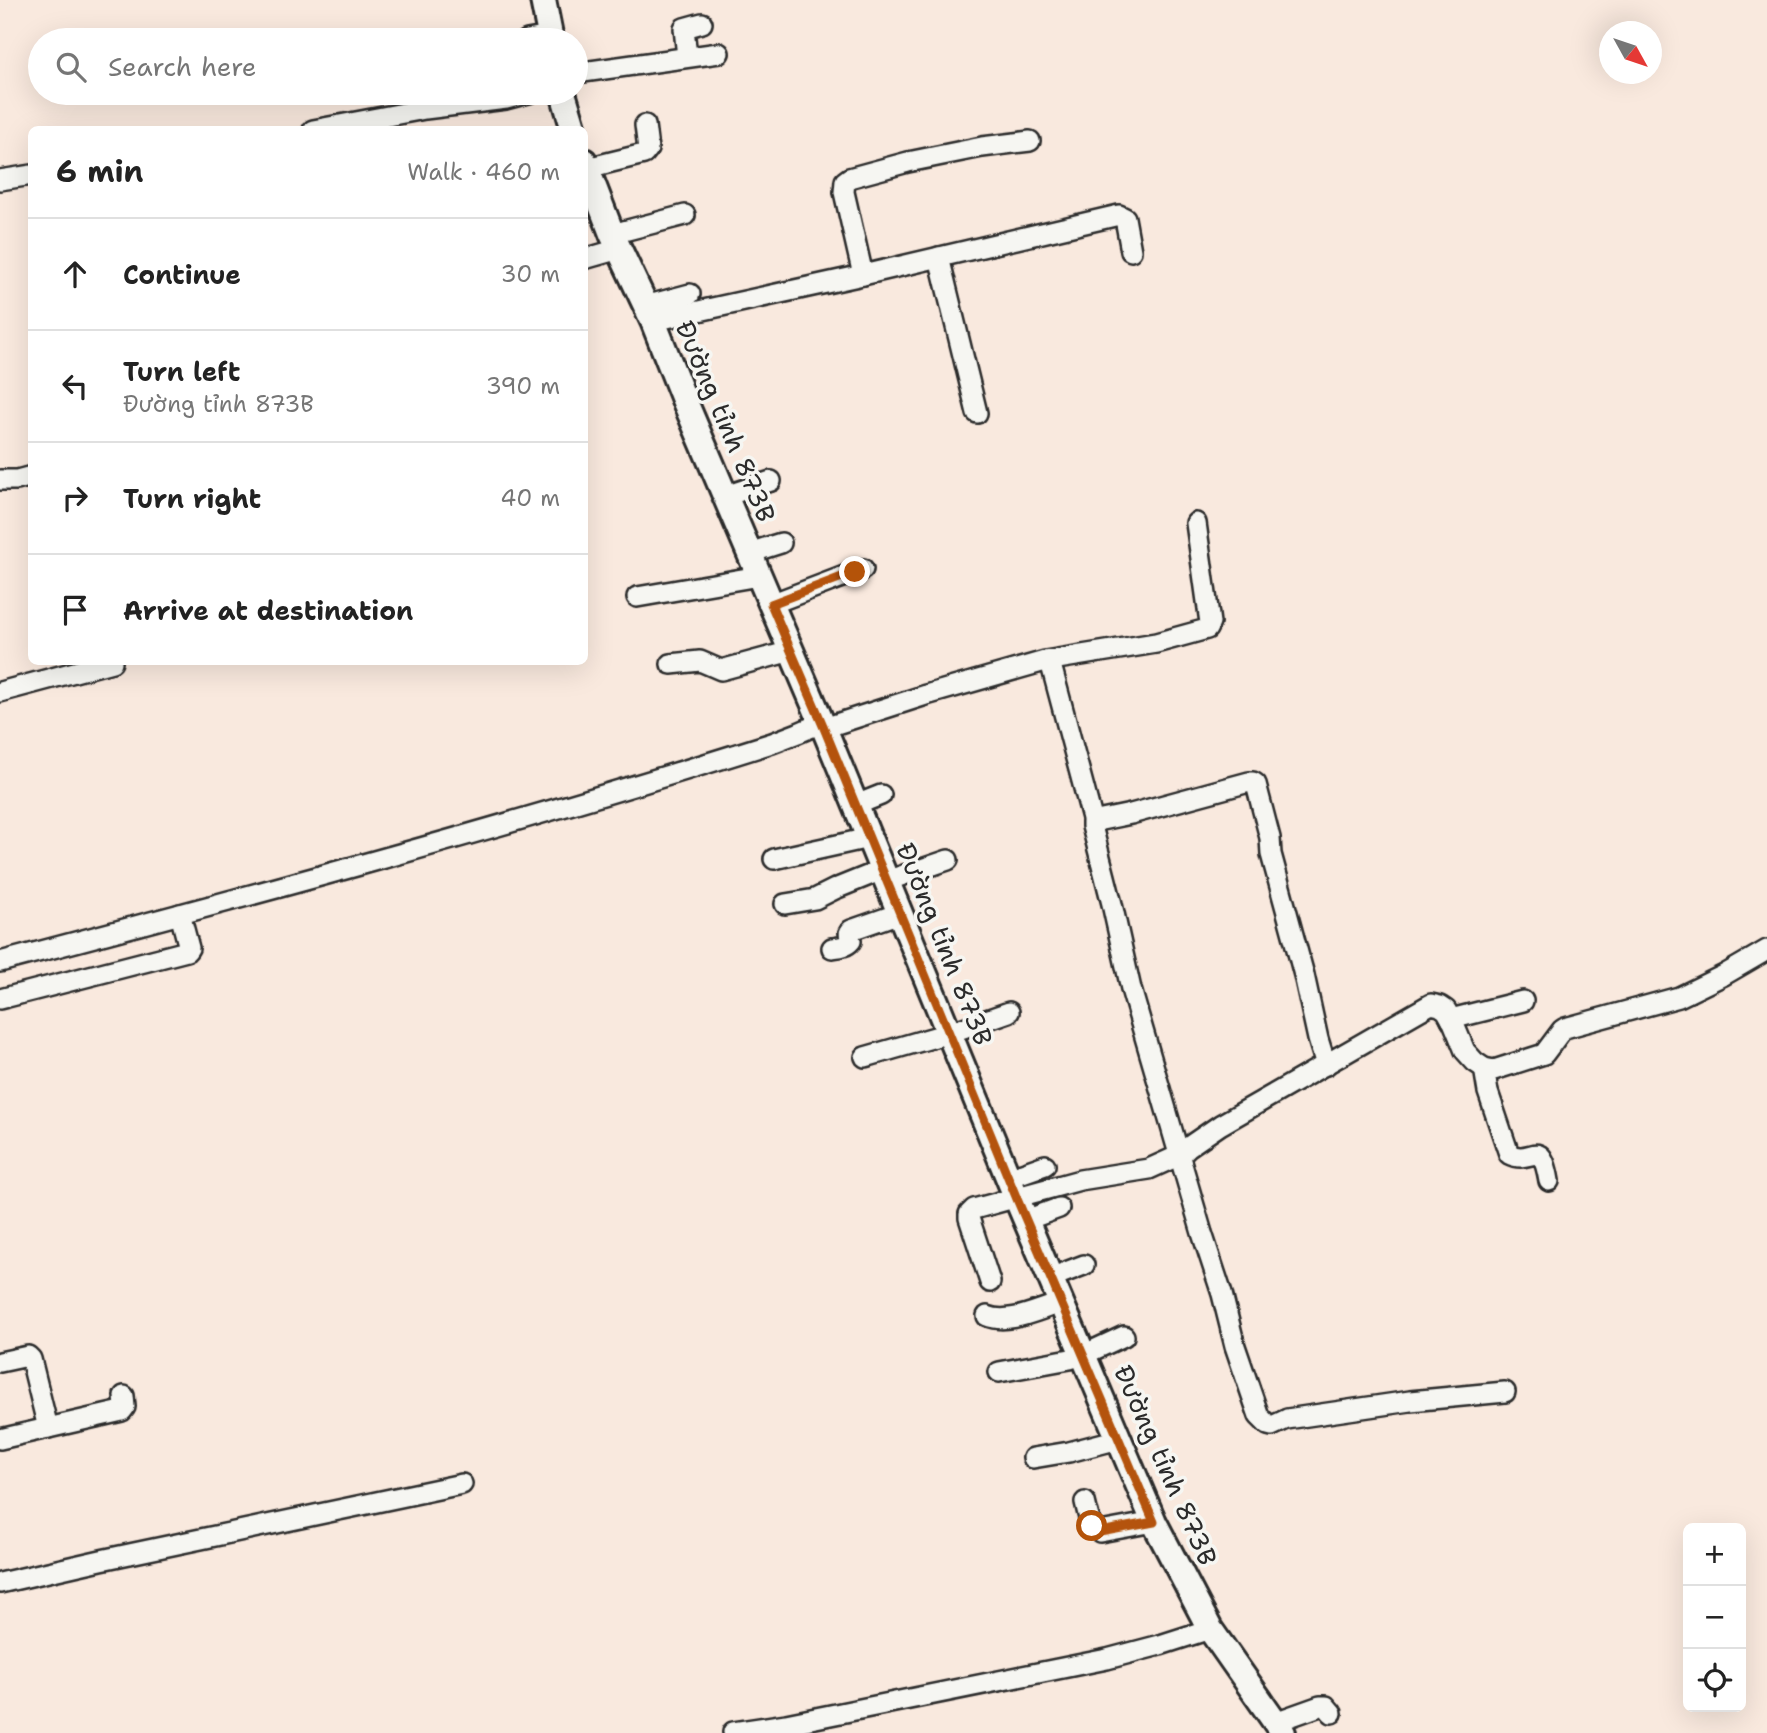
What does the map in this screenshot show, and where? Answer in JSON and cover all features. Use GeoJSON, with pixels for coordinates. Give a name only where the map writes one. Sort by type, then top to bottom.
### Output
{"type":"FeatureCollection","features":[{"type":"Feature","properties":{"kind":"main road"},"geometry":{"type":"LineString","coordinates":[[543,0],[543,28]]}},
{"type":"Feature","properties":{"kind":"main road"},"geometry":{"type":"LineString","coordinates":[[567,105],[573,126]]}},
{"type":"Feature","properties":{"kind":"main road","name":"Đường tỉnh 873B"},"geometry":{"type":"LineString","coordinates":[[588,169],[791,651],[814,728],[856,806],[1060,1303],[1154,1522],[1210,1629],[1279,1728]]}},
{"type":"Feature","properties":{"kind":"street"},"geometry":{"type":"LineString","coordinates":[[687,57],[684,28],[702,23]]}},
{"type":"Feature","properties":{"kind":"street"},"geometry":{"type":"LineString","coordinates":[[588,71],[719,53]]}},
{"type":"Feature","properties":{"kind":"street"},"geometry":{"type":"LineString","coordinates":[[334,126],[457,105]]}},
{"type":"Feature","properties":{"kind":"street"},"geometry":{"type":"LineString","coordinates":[[588,164],[644,154],[648,149],[645,125]]}},
{"type":"Feature","properties":{"kind":"street"},"geometry":{"type":"LineString","coordinates":[[863,275],[844,192],[845,181],[908,162],[1030,141]]}},
{"type":"Feature","properties":{"kind":"street"},"geometry":{"type":"LineString","coordinates":[[0,180],[28,176]]}},
{"type":"Feature","properties":{"kind":"street"},"geometry":{"type":"LineString","coordinates":[[588,257],[616,241],[685,215]]}},
{"type":"Feature","properties":{"kind":"street"},"geometry":{"type":"LineString","coordinates":[[649,313],[863,275],[1119,215],[1125,218],[1131,251]]}},
{"type":"Feature","properties":{"kind":"street"},"geometry":{"type":"LineString","coordinates":[[939,257],[977,414]]}},
{"type":"Feature","properties":{"kind":"street"},"geometry":{"type":"LineString","coordinates":[[649,313],[690,294]]}},
{"type":"Feature","properties":{"kind":"street"},"geometry":{"type":"LineString","coordinates":[[0,480],[28,477]]}},
{"type":"Feature","properties":{"kind":"street"},"geometry":{"type":"LineString","coordinates":[[725,496],[771,481]]}},
{"type":"Feature","properties":{"kind":"street"},"geometry":{"type":"LineString","coordinates":[[0,962],[289,885],[560,807],[926,695],[1050,661],[1156,643],[1208,629],[1210,624],[1196,523]]}},
{"type":"Feature","properties":{"kind":"street"},"geometry":{"type":"LineString","coordinates":[[637,597],[754,565],[781,543]]}},
{"type":"Feature","properties":{"kind":"street"},"geometry":{"type":"LineString","coordinates":[[771,604],[863,569]]}},
{"type":"Feature","properties":{"kind":"street"},"geometry":{"type":"LineString","coordinates":[[671,664],[700,661],[721,670],[791,651]]}},
{"type":"Feature","properties":{"kind":"street"},"geometry":{"type":"LineString","coordinates":[[1050,661],[1093,822],[1131,989],[1235,1346],[1259,1416],[1268,1425],[1275,1425],[1287,1419],[1410,1401],[1505,1392]]}},
{"type":"Feature","properties":{"kind":"street"},"geometry":{"type":"LineString","coordinates":[[0,692],[101,665]]}},
{"type":"Feature","properties":{"kind":"street"},"geometry":{"type":"LineString","coordinates":[[1093,822],[1249,782],[1256,784],[1270,838],[1271,854],[1326,1065]]}},
{"type":"Feature","properties":{"kind":"street"},"geometry":{"type":"LineString","coordinates":[[856,806],[881,796]]}},
{"type":"Feature","properties":{"kind":"street"},"geometry":{"type":"LineString","coordinates":[[774,859],[869,838]]}},
{"type":"Feature","properties":{"kind":"street"},"geometry":{"type":"LineString","coordinates":[[785,904],[816,900],[835,889],[948,860]]}},
{"type":"Feature","properties":{"kind":"street"},"geometry":{"type":"LineString","coordinates":[[832,948],[849,943],[851,929],[900,913]]}},
{"type":"Feature","properties":{"kind":"street"},"geometry":{"type":"LineString","coordinates":[[0,999],[187,951],[189,948],[180,914]]}},
{"type":"Feature","properties":{"kind":"street"},"geometry":{"type":"LineString","coordinates":[[990,1282],[970,1223],[969,1214],[974,1209],[1080,1180],[1149,1168],[1180,1155],[1220,1125],[1431,1004],[1446,1010],[1465,1051],[1475,1062],[1494,1070],[1544,1054],[1565,1028],[1679,997],[1767,950]]}},
{"type":"Feature","properties":{"kind":"street"},"geometry":{"type":"LineString","coordinates":[[1451,1019],[1523,1001]]}},
{"type":"Feature","properties":{"kind":"street"},"geometry":{"type":"LineString","coordinates":[[865,1057],[949,1033],[1009,1012]]}},
{"type":"Feature","properties":{"kind":"street"},"geometry":{"type":"LineString","coordinates":[[1484,1068],[1488,1092],[1509,1154],[1514,1157],[1534,1154],[1540,1156],[1546,1163],[1549,1181]]}},
{"type":"Feature","properties":{"kind":"street"},"geometry":{"type":"LineString","coordinates":[[1017,1199],[1045,1165]]}},
{"type":"Feature","properties":{"kind":"street"},"geometry":{"type":"LineString","coordinates":[[1017,1199],[1059,1208]]}},
{"type":"Feature","properties":{"kind":"street"},"geometry":{"type":"LineString","coordinates":[[1050,1278],[1084,1265]]}},
{"type":"Feature","properties":{"kind":"street"},"geometry":{"type":"LineString","coordinates":[[987,1316],[997,1319],[1013,1317],[1060,1303]]}},
{"type":"Feature","properties":{"kind":"street"},"geometry":{"type":"LineString","coordinates":[[999,1372],[1083,1355],[1124,1336]]}},
{"type":"Feature","properties":{"kind":"street"},"geometry":{"type":"LineString","coordinates":[[0,1363],[28,1356],[31,1359],[48,1428]]}},
{"type":"Feature","properties":{"kind":"street"},"geometry":{"type":"LineString","coordinates":[[0,1439],[122,1411],[125,1407],[124,1396]]}},
{"type":"Feature","properties":{"kind":"street"},"geometry":{"type":"LineString","coordinates":[[1033,1458],[1119,1439]]}},
{"type":"Feature","properties":{"kind":"street"},"geometry":{"type":"LineString","coordinates":[[0,1583],[462,1484]]}},
{"type":"Feature","properties":{"kind":"street"},"geometry":{"type":"LineString","coordinates":[[1085,1502],[1092,1526],[1100,1532],[1154,1522]]}},
{"type":"Feature","properties":{"kind":"street"},"geometry":{"type":"LineString","coordinates":[[733,1732],[798,1722],[1107,1659],[1210,1629]]}},
{"type":"Feature","properties":{"kind":"street"},"geometry":{"type":"LineString","coordinates":[[1279,1728],[1320,1706],[1326,1706],[1332,1713]]}},
{"type":"Feature","properties":{"kind":"route"},"geometry":{"type":"LineString","coordinates":[[855,572],[771,604],[1060,1303],[1154,1522],[1100,1532],[1092,1526]]}}]}
